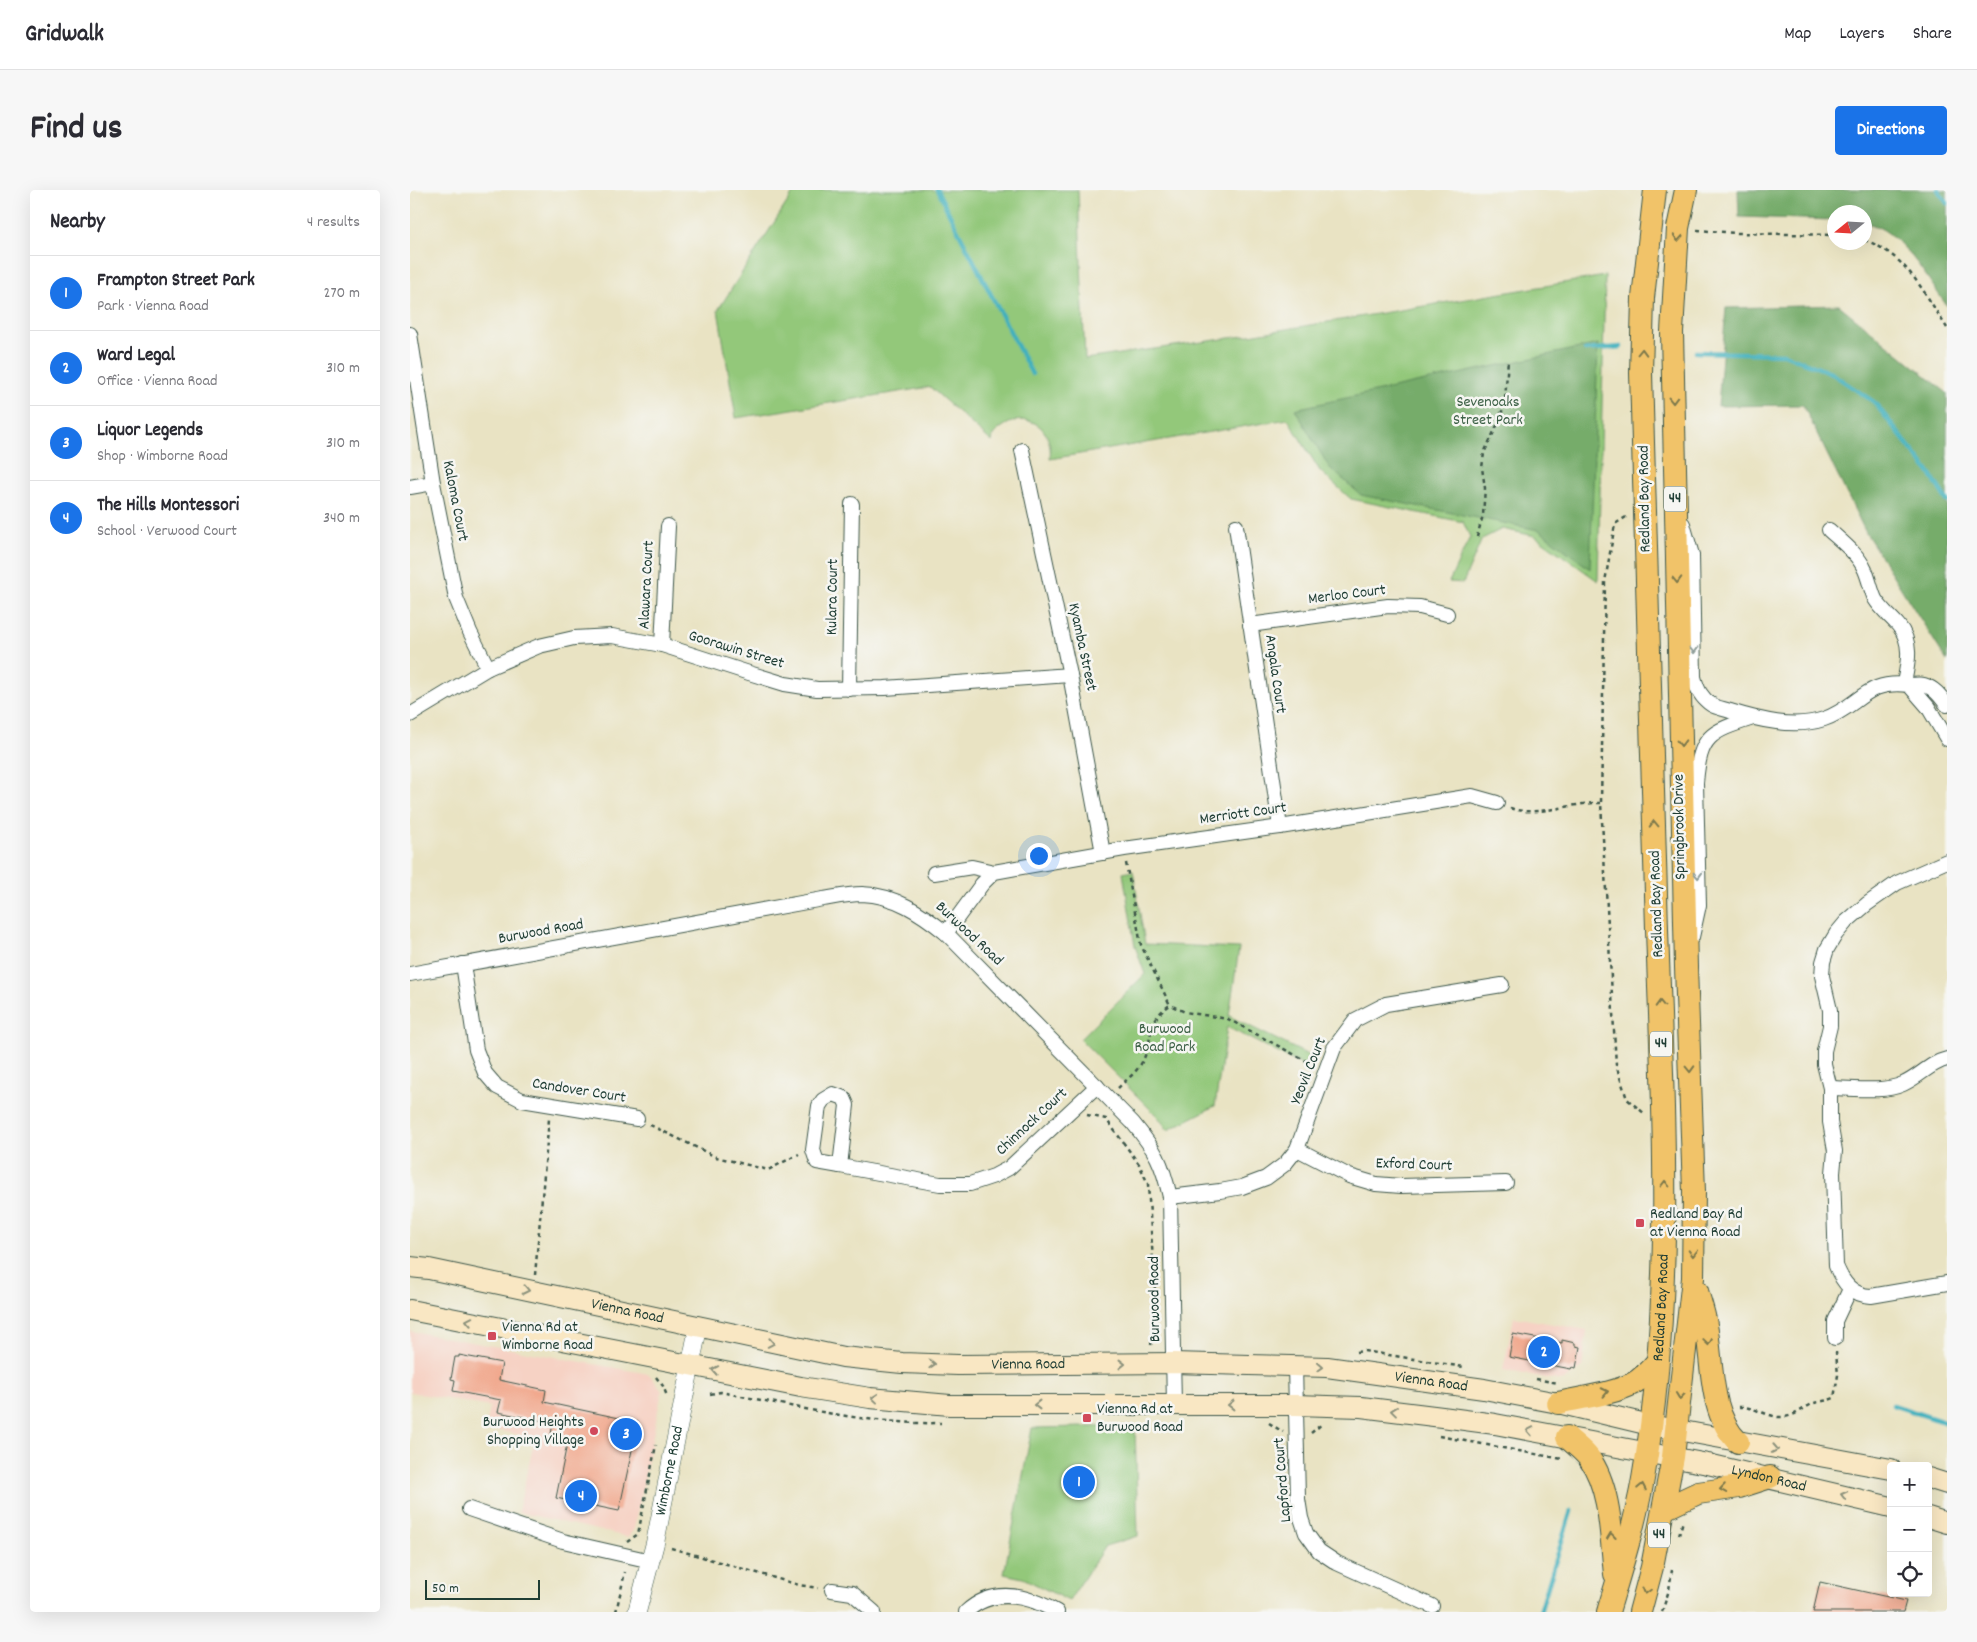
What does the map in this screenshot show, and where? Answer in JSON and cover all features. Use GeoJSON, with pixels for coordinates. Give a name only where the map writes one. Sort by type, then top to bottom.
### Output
{"type":"FeatureCollection","features":[{"type":"Feature","properties":{"kind":"main road","name":"Redland Bay Road"},"geometry":{"type":"LineString","coordinates":[[1608,1612],[1633,1527],[1647,1453],[1665,1268],[1664,1129],[1641,373],[1643,298],[1655,190]]}},
{"type":"Feature","properties":{"kind":"main road","name":"Redland Bay Road"},"geometry":{"type":"LineString","coordinates":[[1640,1612],[1652,1567],[1674,1514],[1673,1457],[1693,1278],[1694,1192],[1686,967],[1672,332],[1678,228],[1686,190]]}},
{"type":"Feature","properties":{"kind":"main road","name":"Vienna Road"},"geometry":{"type":"LineString","coordinates":[[410,1267],[429,1269],[698,1328],[843,1357],[902,1363],[958,1365],[1173,1363],[1327,1367],[1398,1376],[1558,1403],[1650,1425]]}},
{"type":"Feature","properties":{"kind":"main road"},"geometry":{"type":"LineString","coordinates":[[1693,1278],[1705,1323],[1718,1412],[1729,1433],[1738,1442]]}},
{"type":"Feature","properties":{"kind":"main road","name":"Vienna Road"},"geometry":{"type":"LineString","coordinates":[[410,1310],[870,1398],[950,1405],[1296,1405],[1361,1407],[1495,1424],[1619,1446],[1647,1453]]}},
{"type":"Feature","properties":{"kind":"main road"},"geometry":{"type":"LineString","coordinates":[[1558,1403],[1613,1391],[1634,1383],[1657,1362]]}},
{"type":"Feature","properties":{"kind":"main road","name":"Lyndon Road"},"geometry":{"type":"LineString","coordinates":[[1650,1425],[1887,1469]]}},
{"type":"Feature","properties":{"kind":"main road"},"geometry":{"type":"LineString","coordinates":[[1567,1437],[1588,1456],[1597,1470],[1604,1488],[1616,1584]]}},
{"type":"Feature","properties":{"kind":"main road","name":"Lyndon Road"},"geometry":{"type":"LineString","coordinates":[[1647,1453],[1770,1477],[1887,1506]]}},
{"type":"Feature","properties":{"kind":"main road"},"geometry":{"type":"LineString","coordinates":[[1674,1514],[1698,1493],[1739,1486],[1770,1477]]}},
{"type":"Feature","properties":{"kind":"main road"},"geometry":{"type":"LineString","coordinates":[[1932,1479],[1947,1484]]}},
{"type":"Feature","properties":{"kind":"main road"},"geometry":{"type":"LineString","coordinates":[[1932,1518],[1947,1522]]}},
{"type":"Feature","properties":{"kind":"street","name":"Kaloma Court"},"geometry":{"type":"LineString","coordinates":[[410,334],[433,483],[456,598],[488,668]]}},
{"type":"Feature","properties":{"kind":"street","name":"Kyamba Street"},"geometry":{"type":"LineString","coordinates":[[1022,450],[1070,675],[1103,853]]}},
{"type":"Feature","properties":{"kind":"street"},"geometry":{"type":"LineString","coordinates":[[410,487],[433,483]]}},
{"type":"Feature","properties":{"kind":"street","name":"Springbrook Drive"},"geometry":{"type":"LineString","coordinates":[[1675,499],[1692,555],[1694,677],[1698,690],[1713,705],[1753,718],[1808,723],[1825,719],[1841,711],[1860,696],[1875,688],[1895,683],[1924,685],[1935,691],[1947,705]]}},
{"type":"Feature","properties":{"kind":"street","name":"Kulara Court"},"geometry":{"type":"LineString","coordinates":[[849,689],[852,504]]}},
{"type":"Feature","properties":{"kind":"street","name":"Alawara Court"},"geometry":{"type":"LineString","coordinates":[[662,645],[668,526]]}},
{"type":"Feature","properties":{"kind":"street","name":"Angala Court"},"geometry":{"type":"LineString","coordinates":[[1236,526],[1280,827]]}},
{"type":"Feature","properties":{"kind":"street"},"geometry":{"type":"LineString","coordinates":[[1829,530],[1854,554],[1865,569],[1875,598],[1882,609],[1900,627],[1906,639],[1908,651],[1907,684],[1928,707],[1947,739]]}},
{"type":"Feature","properties":{"kind":"street","name":"Merloo Court"},"geometry":{"type":"LineString","coordinates":[[1250,625],[1388,606],[1420,607],[1447,614]]}},
{"type":"Feature","properties":{"kind":"street","name":"Goorawin Street"},"geometry":{"type":"LineString","coordinates":[[410,715],[488,668],[539,646],[574,638],[612,636],[662,645],[786,684],[817,689],[849,689],[1070,675]]}},
{"type":"Feature","properties":{"kind":"street","name":"Springbrook Drive"},"geometry":{"type":"LineString","coordinates":[[1686,967],[1699,905],[1697,766],[1702,750],[1713,733],[1721,728],[1753,718]]}},
{"type":"Feature","properties":{"kind":"street","name":"Merriott Court"},"geometry":{"type":"LineString","coordinates":[[934,873],[972,867],[994,872],[1124,849],[1280,827],[1472,796],[1497,803]]}},
{"type":"Feature","properties":{"kind":"street"},"geometry":{"type":"LineString","coordinates":[[1947,860],[1897,883],[1867,904],[1846,922],[1836,934],[1827,950],[1823,962],[1822,976],[1830,1010],[1830,1026],[1824,1051],[1824,1064],[1830,1088],[1830,1122],[1835,1151],[1833,1173],[1834,1251],[1836,1266],[1841,1278],[1850,1289],[1861,1295],[1871,1296],[1947,1283]]}},
{"type":"Feature","properties":{"kind":"street"},"geometry":{"type":"LineString","coordinates":[[946,932],[982,884],[994,872]]}},
{"type":"Feature","properties":{"kind":"street","name":"Burwood Road"},"geometry":{"type":"LineString","coordinates":[[410,974],[822,899],[862,894],[894,900],[922,914],[946,932],[1097,1086],[1151,1144],[1164,1167],[1170,1197],[1174,1405]]}},
{"type":"Feature","properties":{"kind":"street","name":"Candover Court"},"geometry":{"type":"LineString","coordinates":[[463,964],[476,1050],[485,1073],[497,1087],[522,1100],[638,1119]]}},
{"type":"Feature","properties":{"kind":"street","name":"Yeovil Court"},"geometry":{"type":"LineString","coordinates":[[1170,1197],[1242,1187],[1266,1178],[1285,1164],[1297,1149],[1334,1048],[1355,1020],[1386,1004],[1502,985]]}},
{"type":"Feature","properties":{"kind":"street"},"geometry":{"type":"LineString","coordinates":[[1830,1088],[1884,1090],[1917,1078],[1938,1062],[1947,1059]]}},
{"type":"Feature","properties":{"kind":"street","name":"Chinnock Court"},"geometry":{"type":"LineString","coordinates":[[813,1152],[817,1162],[940,1184],[970,1184],[994,1176],[1009,1168],[1097,1086]]}},
{"type":"Feature","properties":{"kind":"street"},"geometry":{"type":"LineString","coordinates":[[813,1152],[822,1100],[827,1096],[839,1095],[844,1098],[847,1105],[840,1166]]}},
{"type":"Feature","properties":{"kind":"street","name":"Exford Court"},"geometry":{"type":"LineString","coordinates":[[1297,1149],[1349,1176],[1376,1184],[1401,1186],[1506,1183]]}},
{"type":"Feature","properties":{"kind":"street"},"geometry":{"type":"LineString","coordinates":[[1835,1338],[1835,1321],[1850,1289]]}},
{"type":"Feature","properties":{"kind":"street","name":"Wimborne Road"},"geometry":{"type":"LineString","coordinates":[[637,1612],[655,1543],[698,1328]]}},
{"type":"Feature","properties":{"kind":"street","name":"Lapford Court"},"geometry":{"type":"LineString","coordinates":[[1295,1365],[1298,1499],[1300,1518],[1306,1533],[1320,1551],[1337,1563],[1432,1606]]}},
{"type":"Feature","properties":{"kind":"street"},"geometry":{"type":"LineString","coordinates":[[469,1509],[563,1541],[650,1561]]}},
{"type":"Feature","properties":{"kind":"street"},"geometry":{"type":"LineString","coordinates":[[832,1590],[852,1593],[874,1612]]}},
{"type":"Feature","properties":{"kind":"street"},"geometry":{"type":"LineString","coordinates":[[966,1612],[990,1597],[1009,1595],[1026,1598],[1057,1612]]}},
{"type":"Feature","properties":{"kind":"path"},"geometry":{"type":"LineString","coordinates":[[1678,228],[1737,233],[1827,236]]}},
{"type":"Feature","properties":{"kind":"path"},"geometry":{"type":"LineString","coordinates":[[1872,243],[1895,256],[1912,274],[1947,328]]}},
{"type":"Feature","properties":{"kind":"path"},"geometry":{"type":"LineString","coordinates":[[1477,537],[1483,515],[1485,488],[1482,468],[1484,453],[1500,419],[1505,400],[1508,359]]}},
{"type":"Feature","properties":{"kind":"path"},"geometry":{"type":"LineString","coordinates":[[1645,504],[1615,524],[1605,582],[1601,802],[1616,1065],[1627,1099],[1664,1129]]}},
{"type":"Feature","properties":{"kind":"path"},"geometry":{"type":"LineString","coordinates":[[1497,803],[1523,812],[1589,802],[1601,802]]}},
{"type":"Feature","properties":{"kind":"path"},"geometry":{"type":"LineString","coordinates":[[1124,849],[1142,945],[1170,1005],[1185,1012],[1228,1019],[1325,1070]]}},
{"type":"Feature","properties":{"kind":"path"},"geometry":{"type":"LineString","coordinates":[[1108,1098],[1142,1064],[1148,1047],[1151,1027],[1159,1012],[1170,1005]]}},
{"type":"Feature","properties":{"kind":"path"},"geometry":{"type":"LineString","coordinates":[[534,1292],[550,1105]]}},
{"type":"Feature","properties":{"kind":"path"},"geometry":{"type":"LineString","coordinates":[[1084,1112],[1089,1116],[1106,1119],[1139,1164],[1148,1184],[1156,1308]]}},
{"type":"Feature","properties":{"kind":"path"},"geometry":{"type":"LineString","coordinates":[[638,1119],[716,1157],[768,1170],[803,1153],[813,1152]]}},
{"type":"Feature","properties":{"kind":"path"},"geometry":{"type":"LineString","coordinates":[[1151,1348],[1157,1318]]}},
{"type":"Feature","properties":{"kind":"path"},"geometry":{"type":"LineString","coordinates":[[1737,1408],[1743,1407],[1779,1417],[1796,1416],[1806,1407],[1834,1398],[1838,1375],[1835,1338]]}},
{"type":"Feature","properties":{"kind":"path"},"geometry":{"type":"LineString","coordinates":[[653,1374],[663,1386],[667,1396],[665,1405]]}},
{"type":"Feature","properties":{"kind":"path"},"geometry":{"type":"LineString","coordinates":[[1308,1435],[1322,1424]]}},
{"type":"Feature","properties":{"kind":"path"},"geometry":{"type":"LineString","coordinates":[[1435,1435],[1558,1457],[1565,1461]]}},
{"type":"Feature","properties":{"kind":"path"},"geometry":{"type":"LineString","coordinates":[[620,1541],[627,1542],[638,1534],[657,1443]]}},
{"type":"Feature","properties":{"kind":"path"},"geometry":{"type":"LineString","coordinates":[[1674,1514],[1679,1536]]}},
{"type":"Feature","properties":{"kind":"path"},"geometry":{"type":"LineString","coordinates":[[655,1543],[799,1585],[832,1590]]}},
{"type":"Feature","properties":{"kind":"path"},"geometry":{"type":"LineString","coordinates":[[1662,1612],[1672,1568]]}},
{"type":"Feature","properties":{"kind":"path"},"geometry":{"type":"LineString","coordinates":[[616,1612],[625,1572]]}},
{"type":"Feature","properties":{"kind":"shaded area"},"geometry":{"type":"Polygon","coordinates":[[[1514,1317],[1587,1330],[1582,1368],[1562,1381],[1503,1370],[1514,1317]]]}},
{"type":"Feature","properties":{"kind":"shaded area","name":"Burwood Heights Shopping Village"},"geometry":{"type":"Polygon","coordinates":[[[410,1331],[649,1374],[662,1391],[634,1529],[628,1537],[518,1512],[535,1438],[486,1428],[490,1407],[410,1392],[410,1331]]]}},
{"type":"Feature","properties":{"kind":"green space","name":"Sevenoaks Street Park"},"geometry":{"type":"Polygon","coordinates":[[[795,190],[1078,190],[1085,359],[1250,335],[1605,276],[1598,581],[1535,536],[1502,529],[1482,539],[1463,583],[1449,582],[1470,537],[1463,522],[1351,499],[1320,471],[1288,419],[1050,459],[1050,446],[1046,435],[1041,427],[1033,422],[1024,420],[1003,426],[993,435],[992,442],[930,387],[736,418],[718,310],[795,190]]]}},
{"type":"Feature","properties":{"kind":"green space"},"geometry":{"type":"Polygon","coordinates":[[[1738,190],[1947,190],[1947,306],[1922,269],[1901,244],[1889,234],[1872,225],[1872,205],[1827,205],[1827,220],[1739,217],[1738,190]]]}},
{"type":"Feature","properties":{"kind":"green space"},"geometry":{"type":"Polygon","coordinates":[[[1839,305],[1947,393],[1947,661],[1866,533],[1803,405],[1718,406],[1726,308],[1839,305]]]}},
{"type":"Feature","properties":{"kind":"green space"},"geometry":{"type":"Polygon","coordinates":[[[1598,344],[1590,569],[1539,530],[1361,495],[1329,467],[1295,409],[1598,344]]]}},
{"type":"Feature","properties":{"kind":"green space","name":"Burwood Road Park"},"geometry":{"type":"Polygon","coordinates":[[[1133,871],[1145,944],[1239,948],[1229,1016],[1312,1057],[1308,1068],[1227,1027],[1215,1106],[1168,1130],[1158,1117],[1080,1039],[1145,974],[1135,946],[1123,873],[1133,871]]]}},
{"type":"Feature","properties":{"kind":"green space"},"geometry":{"type":"Polygon","coordinates":[[[1135,1426],[1138,1536],[1105,1546],[1069,1601],[1023,1578],[1004,1574],[1032,1428],[1135,1426]]]}},
{"type":"Feature","properties":{"kind":"building"},"geometry":{"type":"Polygon","coordinates":[[[1513,1334],[1562,1343],[1562,1340],[1575,1343],[1575,1346],[1580,1347],[1576,1368],[1572,1367],[1571,1369],[1509,1357],[1513,1334]]]}},
{"type":"Feature","properties":{"kind":"building"},"geometry":{"type":"Polygon","coordinates":[[[459,1355],[502,1363],[499,1380],[546,1390],[544,1402],[638,1422],[619,1511],[556,1498],[567,1444],[550,1440],[553,1423],[498,1412],[501,1400],[453,1391],[455,1380],[451,1379],[455,1357],[459,1357],[459,1355]]]}},
{"type":"Feature","properties":{"kind":"building"},"geometry":{"type":"Polygon","coordinates":[[[1820,1582],[1906,1601],[1903,1612],[1813,1612],[1820,1582]]]}},
{"type":"Feature","properties":{"kind":"waterway"},"geometry":{"type":"LineString","coordinates":[[937,190],[1032,374]]}},
{"type":"Feature","properties":{"kind":"waterway"},"geometry":{"type":"LineString","coordinates":[[1938,190],[1947,203]]}},
{"type":"Feature","properties":{"kind":"waterway"},"geometry":{"type":"LineString","coordinates":[[1585,350],[1621,347]]}},
{"type":"Feature","properties":{"kind":"waterway"},"geometry":{"type":"LineString","coordinates":[[1696,352],[1784,354],[1831,373],[1874,402],[1929,472],[1947,501]]}},
{"type":"Feature","properties":{"kind":"waterway"},"geometry":{"type":"LineString","coordinates":[[1893,1405],[1947,1423]]}},
{"type":"Feature","properties":{"kind":"waterway"},"geometry":{"type":"LineString","coordinates":[[1540,1612],[1571,1511]]}},
{"type":"Feature","properties":{"kind":"place","name":"Redland Bay Rd at Vienna Road"},"geometry":{"type":"Point","coordinates":[1640,1223]}},
{"type":"Feature","properties":{"kind":"place","name":"Vienna Rd at Wimborne Road"},"geometry":{"type":"Point","coordinates":[492,1336]}},
{"type":"Feature","properties":{"kind":"place","name":"Ward Legal"},"geometry":{"type":"Point","coordinates":[1544,1352]}},
{"type":"Feature","properties":{"kind":"place","name":"Vienna Rd at Burwood Road"},"geometry":{"type":"Point","coordinates":[1087,1418]}},
{"type":"Feature","properties":{"kind":"place","name":"Burwood Heights Shopping Village"},"geometry":{"type":"Point","coordinates":[594,1431]}},
{"type":"Feature","properties":{"kind":"place","name":"Liquor Legends"},"geometry":{"type":"Point","coordinates":[626,1434]}},
{"type":"Feature","properties":{"kind":"place","name":"Frampton Street Park"},"geometry":{"type":"Point","coordinates":[1079,1482]}},
{"type":"Feature","properties":{"kind":"place","name":"The Hills Montessori"},"geometry":{"type":"Point","coordinates":[581,1496]}}]}
